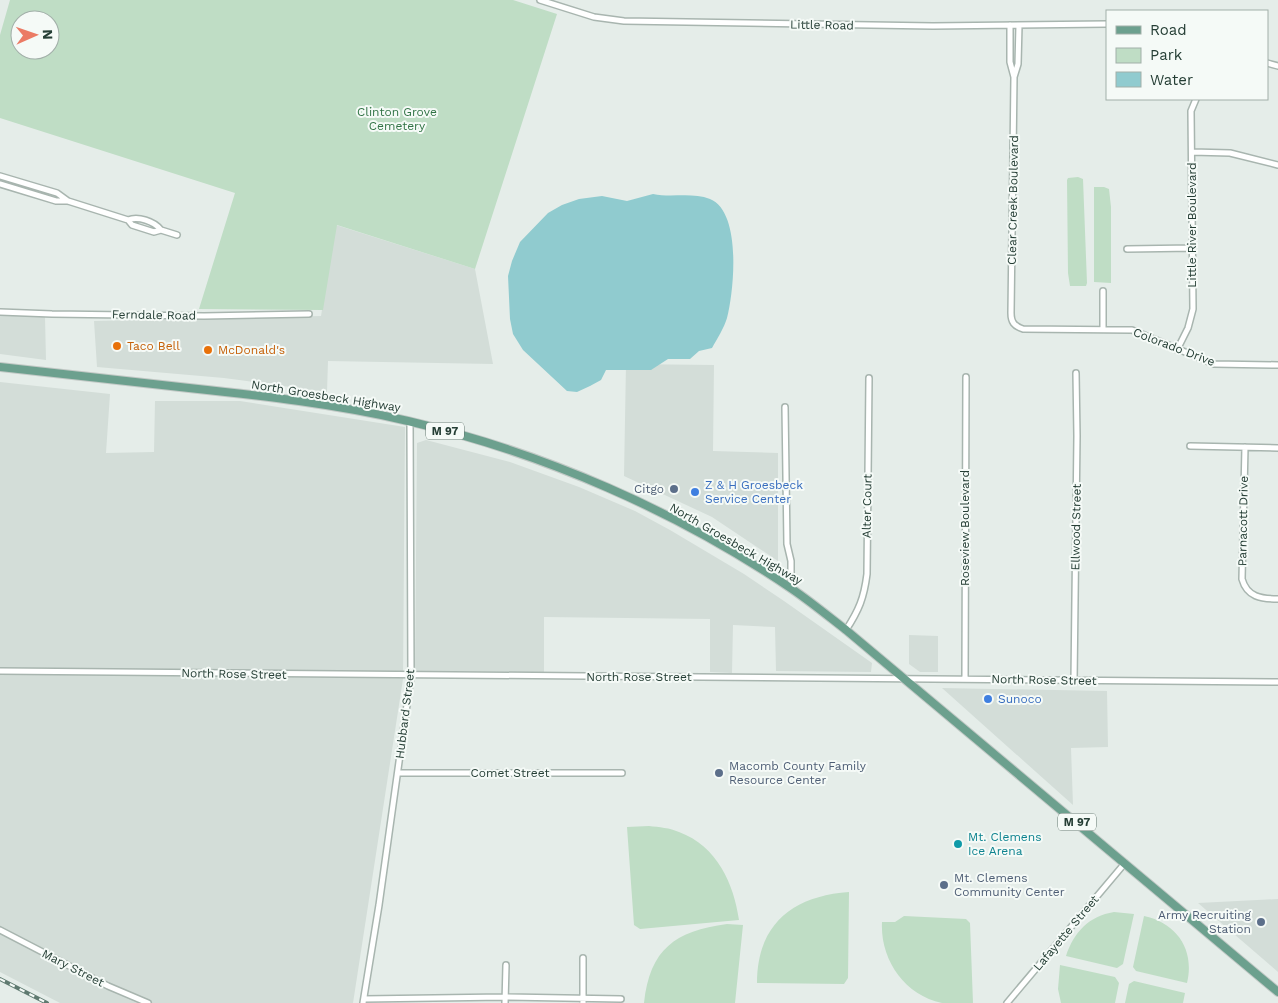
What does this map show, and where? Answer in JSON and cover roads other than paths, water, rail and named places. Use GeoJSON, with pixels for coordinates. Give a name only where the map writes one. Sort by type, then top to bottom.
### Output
{"type":"FeatureCollection","features":[{"type":"Feature","properties":{"kind":"main road","name":"North Groesbeck Highway"},"geometry":{"type":"LineString","coordinates":[[0,367],[298,401],[410,421],[525,455],[601,486],[676,520],[790,588],[846,630],[906,678],[1278,992]]}},
{"type":"Feature","properties":{"kind":"street","name":"Little Road"},"geometry":{"type":"LineString","coordinates":[[540,0],[594,17],[624,21],[863,25],[1106,24]]}},
{"type":"Feature","properties":{"kind":"street","name":"Clear Creek Boulevard"},"geometry":{"type":"LineString","coordinates":[[1010,25],[1011,66],[1014,77],[1012,322]]}},
{"type":"Feature","properties":{"kind":"street","name":"Clear Creek Boulevard"},"geometry":{"type":"LineString","coordinates":[[1014,77],[1018,64],[1019,25]]}},
{"type":"Feature","properties":{"kind":"street"},"geometry":{"type":"LineString","coordinates":[[1010,48],[1018,48]]}},
{"type":"Feature","properties":{"kind":"street","name":"Little River Boulevard"},"geometry":{"type":"LineString","coordinates":[[1177,350],[1188,328],[1193,309],[1191,111],[1196,100]]}},
{"type":"Feature","properties":{"kind":"street"},"geometry":{"type":"LineString","coordinates":[[1192,152],[1230,153],[1278,165]]}},
{"type":"Feature","properties":{"kind":"street"},"geometry":{"type":"LineString","coordinates":[[0,176],[56,193],[68,202]]}},
{"type":"Feature","properties":{"kind":"street"},"geometry":{"type":"LineString","coordinates":[[0,184],[128,220],[132,225],[154,232],[161,230],[177,235]]}},
{"type":"Feature","properties":{"kind":"street"},"geometry":{"type":"LineString","coordinates":[[1126,249],[1193,248]]}},
{"type":"Feature","properties":{"kind":"street"},"geometry":{"type":"LineString","coordinates":[[1103,291],[1103,330]]}},
{"type":"Feature","properties":{"kind":"street","name":"Ferndale Road"},"geometry":{"type":"LineString","coordinates":[[0,312],[204,316],[309,314]]}},
{"type":"Feature","properties":{"kind":"street","name":"Colorado Drive"},"geometry":{"type":"LineString","coordinates":[[1012,322],[1022,329],[1132,330],[1177,350],[1219,365],[1278,365]]}},
{"type":"Feature","properties":{"kind":"street","name":"Ellwood Street"},"geometry":{"type":"LineString","coordinates":[[1074,681],[1076,373]]}},
{"type":"Feature","properties":{"kind":"street","name":"Roseview Boulevard"},"geometry":{"type":"LineString","coordinates":[[965,679],[966,377]]}},
{"type":"Feature","properties":{"kind":"street","name":"Alter Court"},"geometry":{"type":"LineString","coordinates":[[846,630],[862,602],[867,574],[869,378]]}},
{"type":"Feature","properties":{"kind":"street"},"geometry":{"type":"LineString","coordinates":[[785,407],[787,544],[791,561],[790,588]]}},
{"type":"Feature","properties":{"kind":"street","name":"Hubbard Street"},"geometry":{"type":"LineString","coordinates":[[363,1001],[411,676],[410,421]]}},
{"type":"Feature","properties":{"kind":"street"},"geometry":{"type":"LineString","coordinates":[[1190,446],[1278,448]]}},
{"type":"Feature","properties":{"kind":"street","name":"Parnacott Drive"},"geometry":{"type":"LineString","coordinates":[[1245,447],[1242,579],[1250,594],[1278,600]]}},
{"type":"Feature","properties":{"kind":"street","name":"North Rose Street"},"geometry":{"type":"LineString","coordinates":[[0,671],[1278,682]]}},
{"type":"Feature","properties":{"kind":"street","name":"Comet Street"},"geometry":{"type":"LineString","coordinates":[[398,773],[622,773]]}},
{"type":"Feature","properties":{"kind":"street","name":"Lafayette Street"},"geometry":{"type":"LineString","coordinates":[[1007,1003],[1125,862]]}},
{"type":"Feature","properties":{"kind":"street","name":"Mary Street"},"geometry":{"type":"LineString","coordinates":[[0,930],[114,989],[148,1003]]}},
{"type":"Feature","properties":{"kind":"street"},"geometry":{"type":"LineString","coordinates":[[582,958],[583,1000]]}},
{"type":"Feature","properties":{"kind":"street"},"geometry":{"type":"LineString","coordinates":[[505,1000],[506,965]]}},
{"type":"Feature","properties":{"kind":"street"},"geometry":{"type":"LineString","coordinates":[[363,1001],[621,999]]}},
{"type":"Feature","properties":{"kind":"water"},"geometry":{"type":"Polygon","coordinates":[[[653,194],[696,196],[710,199],[720,207],[727,219],[731,235],[733,272],[730,306],[724,326],[712,348],[699,351],[690,359],[668,359],[651,370],[606,370],[601,380],[590,386],[577,392],[567,391],[523,350],[513,334],[510,319],[508,276],[520,242],[548,213],[562,205],[579,199],[602,196],[627,201],[653,194]]]}},
{"type":"Feature","properties":{"kind":"railway"},"geometry":{"type":"LineString","coordinates":[[0,979],[47,1003]]}},
{"type":"Feature","properties":{"kind":"place","name":"Taco Bell"},"geometry":{"type":"Point","coordinates":[117,346]}},
{"type":"Feature","properties":{"kind":"place","name":"McDonald's"},"geometry":{"type":"Point","coordinates":[208,350]}},
{"type":"Feature","properties":{"kind":"place","name":"Citgo"},"geometry":{"type":"Point","coordinates":[674,489]}},
{"type":"Feature","properties":{"kind":"place","name":"Z & H Groesbeck Service Center"},"geometry":{"type":"Point","coordinates":[695,492]}},
{"type":"Feature","properties":{"kind":"place","name":"Sunoco"},"geometry":{"type":"Point","coordinates":[988,699]}},
{"type":"Feature","properties":{"kind":"place","name":"Macomb County Family Resource Center"},"geometry":{"type":"Point","coordinates":[719,773]}},
{"type":"Feature","properties":{"kind":"place","name":"Mt. Clemens Ice Arena"},"geometry":{"type":"Point","coordinates":[958,844]}},
{"type":"Feature","properties":{"kind":"place","name":"Mt. Clemens Community Center"},"geometry":{"type":"Point","coordinates":[944,885]}},
{"type":"Feature","properties":{"kind":"place","name":"Army Recruiting Station"},"geometry":{"type":"Point","coordinates":[1261,922]}},
{"type":"Feature","properties":{"kind":"park label","name":"Clinton Grove Cemetery"},"geometry":{"type":"Point","coordinates":[397,119]}}]}
